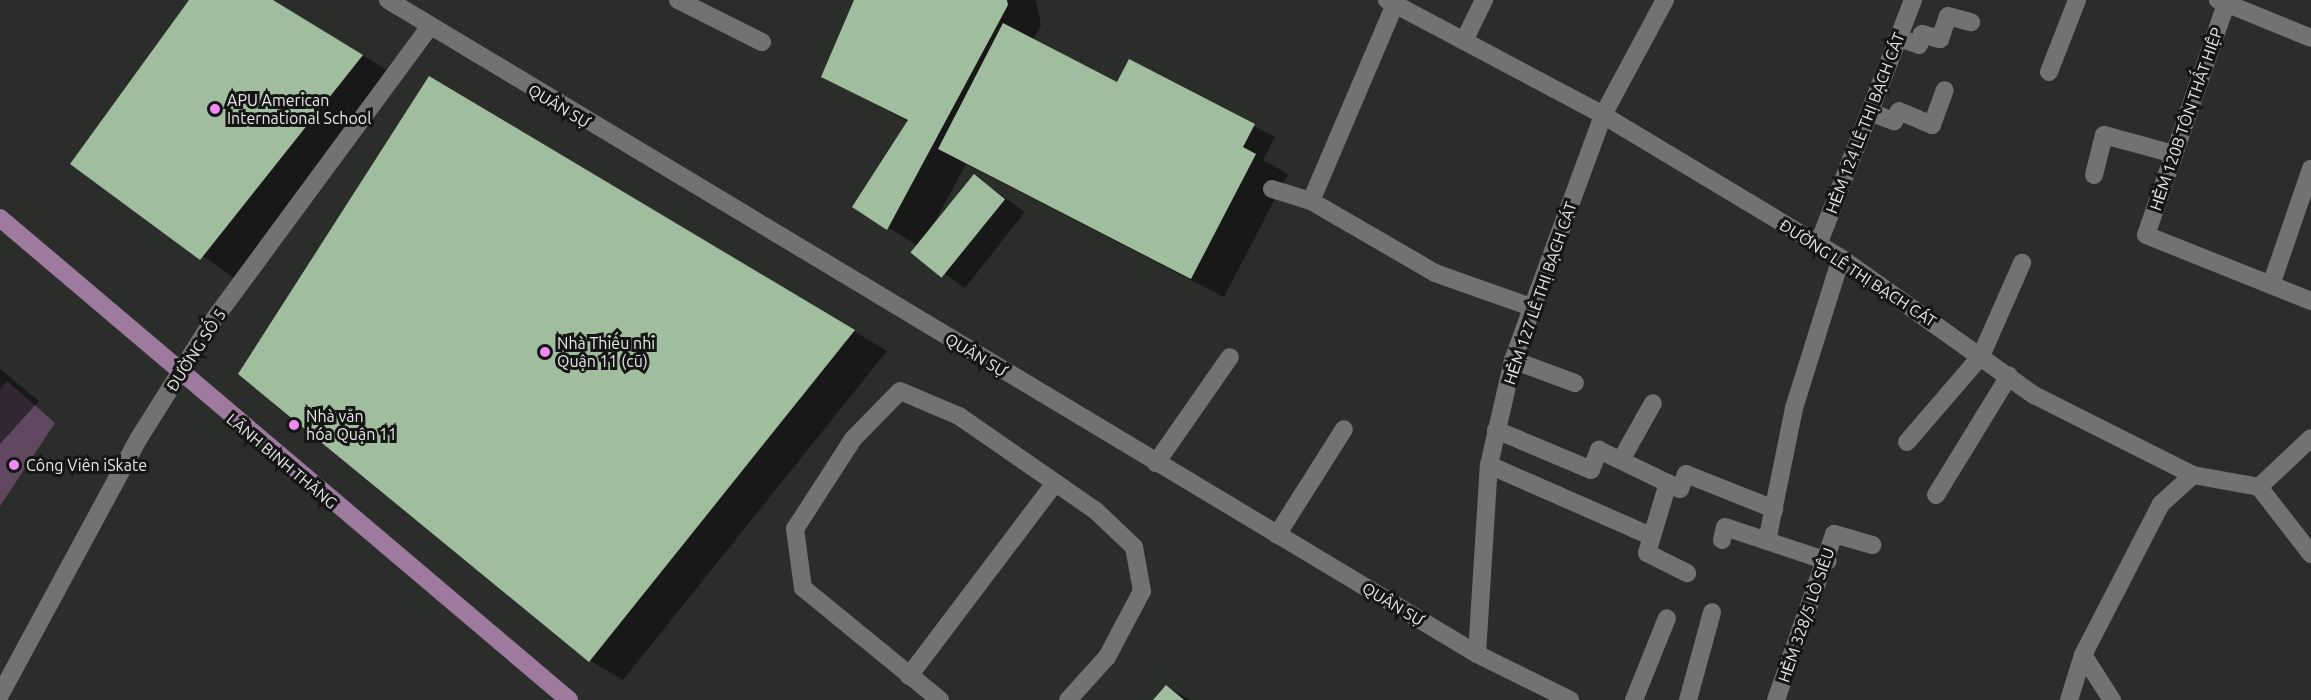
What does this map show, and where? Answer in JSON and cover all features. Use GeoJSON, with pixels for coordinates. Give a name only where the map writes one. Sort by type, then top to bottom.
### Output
{"type":"FeatureCollection","features":[{"type":"Feature","properties":{"kind":"main road","name":"LÃNH BINH THĂNG"},"geometry":{"type":"LineString","coordinates":[[0,218],[569,700]]}},
{"type":"Feature","properties":{"kind":"street","name":"QUÂN SỰ"},"geometry":{"type":"LineString","coordinates":[[388,0],[429,28],[1477,654],[1570,700]]}},
{"type":"Feature","properties":{"kind":"street"},"geometry":{"type":"LineString","coordinates":[[678,0],[762,42]]}},
{"type":"Feature","properties":{"kind":"street"},"geometry":{"type":"LineString","coordinates":[[1464,41],[1484,0]]}},
{"type":"Feature","properties":{"kind":"street","name":"HẺM 127 LÊ THỊ BẠCH CÁT"},"geometry":{"type":"LineString","coordinates":[[1477,654],[1489,465],[1513,360],[1603,115],[1665,0]]}},
{"type":"Feature","properties":{"kind":"street","name":"HẺM 124 LÊ THỊ BẠCH CÁT"},"geometry":{"type":"LineString","coordinates":[[1818,245],[1913,0]]}},
{"type":"Feature","properties":{"kind":"street"},"geometry":{"type":"LineString","coordinates":[[2049,72],[2077,0]]}},
{"type":"Feature","properties":{"kind":"street"},"geometry":{"type":"LineString","coordinates":[[1311,201],[1391,2]]}},
{"type":"Feature","properties":{"kind":"street","name":"ĐƯỜNG LÊ THỊ BẠCH CÁT"},"geometry":{"type":"LineString","coordinates":[[1391,2],[1603,115],[1841,258],[2034,395],[2193,475],[2259,487]]}},
{"type":"Feature","properties":{"kind":"street"},"geometry":{"type":"LineString","coordinates":[[2222,2],[2311,38]]}},
{"type":"Feature","properties":{"kind":"street","name":"HẺM 120B TÔN THẤT HIỆP"},"geometry":{"type":"LineString","coordinates":[[2222,2],[2146,235],[2271,285]]}},
{"type":"Feature","properties":{"kind":"street"},"geometry":{"type":"LineString","coordinates":[[1898,38],[1919,45],[1922,34],[1940,39],[1948,16],[1971,22]]}},
{"type":"Feature","properties":{"kind":"street","name":"ĐƯỜNG SỐ 5"},"geometry":{"type":"LineString","coordinates":[[0,696],[139,438],[212,322],[429,28]]}},
{"type":"Feature","properties":{"kind":"street"},"geometry":{"type":"LineString","coordinates":[[1870,112],[1894,121],[1899,111],[1932,125],[1945,90]]}},
{"type":"Feature","properties":{"kind":"street"},"geometry":{"type":"LineString","coordinates":[[2094,175],[2104,135],[2174,154]]}},
{"type":"Feature","properties":{"kind":"street"},"geometry":{"type":"LineString","coordinates":[[2311,169],[2271,285],[2311,301]]}},
{"type":"Feature","properties":{"kind":"street"},"geometry":{"type":"LineString","coordinates":[[1272,189],[1311,201],[1435,273],[1534,308]]}},
{"type":"Feature","properties":{"kind":"street"},"geometry":{"type":"LineString","coordinates":[[1767,541],[1794,408],[1841,258]]}},
{"type":"Feature","properties":{"kind":"street"},"geometry":{"type":"LineString","coordinates":[[1907,442],[1981,356],[2022,263]]}},
{"type":"Feature","properties":{"kind":"street"},"geometry":{"type":"LineString","coordinates":[[1156,463],[1230,357]]}},
{"type":"Feature","properties":{"kind":"street"},"geometry":{"type":"LineString","coordinates":[[1513,360],[1575,383]]}},
{"type":"Feature","properties":{"kind":"street"},"geometry":{"type":"LineString","coordinates":[[1936,495],[2009,376]]}},
{"type":"Feature","properties":{"kind":"street"},"geometry":{"type":"LineString","coordinates":[[940,700],[803,588],[795,529],[853,439],[900,391],[959,416],[1055,483],[1134,547],[1142,591],[1107,657],[1068,700]]}},
{"type":"Feature","properties":{"kind":"street"},"geometry":{"type":"LineString","coordinates":[[1621,460],[1653,403]]}},
{"type":"Feature","properties":{"kind":"street"},"geometry":{"type":"LineString","coordinates":[[1277,535],[1344,429]]}},
{"type":"Feature","properties":{"kind":"street"},"geometry":{"type":"LineString","coordinates":[[1496,430],[1591,470],[1599,450],[1680,489],[1686,474],[1774,509]]}},
{"type":"Feature","properties":{"kind":"street"},"geometry":{"type":"LineString","coordinates":[[2311,438],[2259,487],[2311,554]]}},
{"type":"Feature","properties":{"kind":"street"},"geometry":{"type":"LineString","coordinates":[[1489,465],[1651,536]]}},
{"type":"Feature","properties":{"kind":"street"},"geometry":{"type":"LineString","coordinates":[[2069,700],[2083,655],[2161,504],[2193,475]]}},
{"type":"Feature","properties":{"kind":"street"},"geometry":{"type":"LineString","coordinates":[[909,676],[1055,483]]}},
{"type":"Feature","properties":{"kind":"street"},"geometry":{"type":"LineString","coordinates":[[1668,483],[1647,553],[1687,573]]}},
{"type":"Feature","properties":{"kind":"street"},"geometry":{"type":"LineString","coordinates":[[1722,540],[1725,527],[1827,561]]}},
{"type":"Feature","properties":{"kind":"street","name":"HẺM 328/5 LÒ SIÊU"},"geometry":{"type":"LineString","coordinates":[[1776,700],[1827,561],[1834,534],[1872,545]]}},
{"type":"Feature","properties":{"kind":"street"},"geometry":{"type":"LineString","coordinates":[[1688,700],[1712,612]]}},
{"type":"Feature","properties":{"kind":"street"},"geometry":{"type":"LineString","coordinates":[[1634,700],[1667,618]]}},
{"type":"Feature","properties":{"kind":"street"},"geometry":{"type":"LineString","coordinates":[[2083,655],[2112,700]]}},
{"type":"Feature","properties":{"kind":"shaded area","name":"Công Viên iSkate"},"geometry":{"type":"Polygon","coordinates":[[[7,381],[55,423],[0,506],[0,389],[7,381]]]}},
{"type":"Feature","properties":{"kind":"building","name":"APU American International School"},"geometry":{"type":"Polygon","coordinates":[[[189,0],[273,0],[363,55],[200,260],[70,164],[189,0]]]}},
{"type":"Feature","properties":{"kind":"building"},"geometry":{"type":"Polygon","coordinates":[[[854,0],[1007,0],[1008,5],[887,230],[852,207],[908,120],[821,77],[854,0]]]}},
{"type":"Feature","properties":{"kind":"building"},"geometry":{"type":"Polygon","coordinates":[[[1003,23],[1117,82],[1129,59],[1255,124],[1243,147],[1256,154],[1191,279],[938,149],[1003,23]]]}},
{"type":"Feature","properties":{"kind":"building","name":"Nhà Thiếu nhi Quận 11 (cũ)"},"geometry":{"type":"Polygon","coordinates":[[[429,76],[855,330],[589,662],[238,374],[429,76]]]}},
{"type":"Feature","properties":{"kind":"building"},"geometry":{"type":"Polygon","coordinates":[[[974,174],[1005,199],[942,278],[910,252],[974,174]]]}},
{"type":"Feature","properties":{"kind":"building"},"geometry":{"type":"Polygon","coordinates":[[[1166,685],[1184,700],[1153,700],[1166,685]]]}},
{"type":"Feature","properties":{"kind":"place","name":"APU American International School"},"geometry":{"type":"Point","coordinates":[215,109]}},
{"type":"Feature","properties":{"kind":"place","name":"Nhà Thiếu nhi Quận 11 (cũ)"},"geometry":{"type":"Point","coordinates":[545,352]}},
{"type":"Feature","properties":{"kind":"place","name":"Nhà văn hóa Quận 11"},"geometry":{"type":"Point","coordinates":[294,425]}},
{"type":"Feature","properties":{"kind":"place","name":"Công Viên iSkate"},"geometry":{"type":"Point","coordinates":[14,465]}}]}
